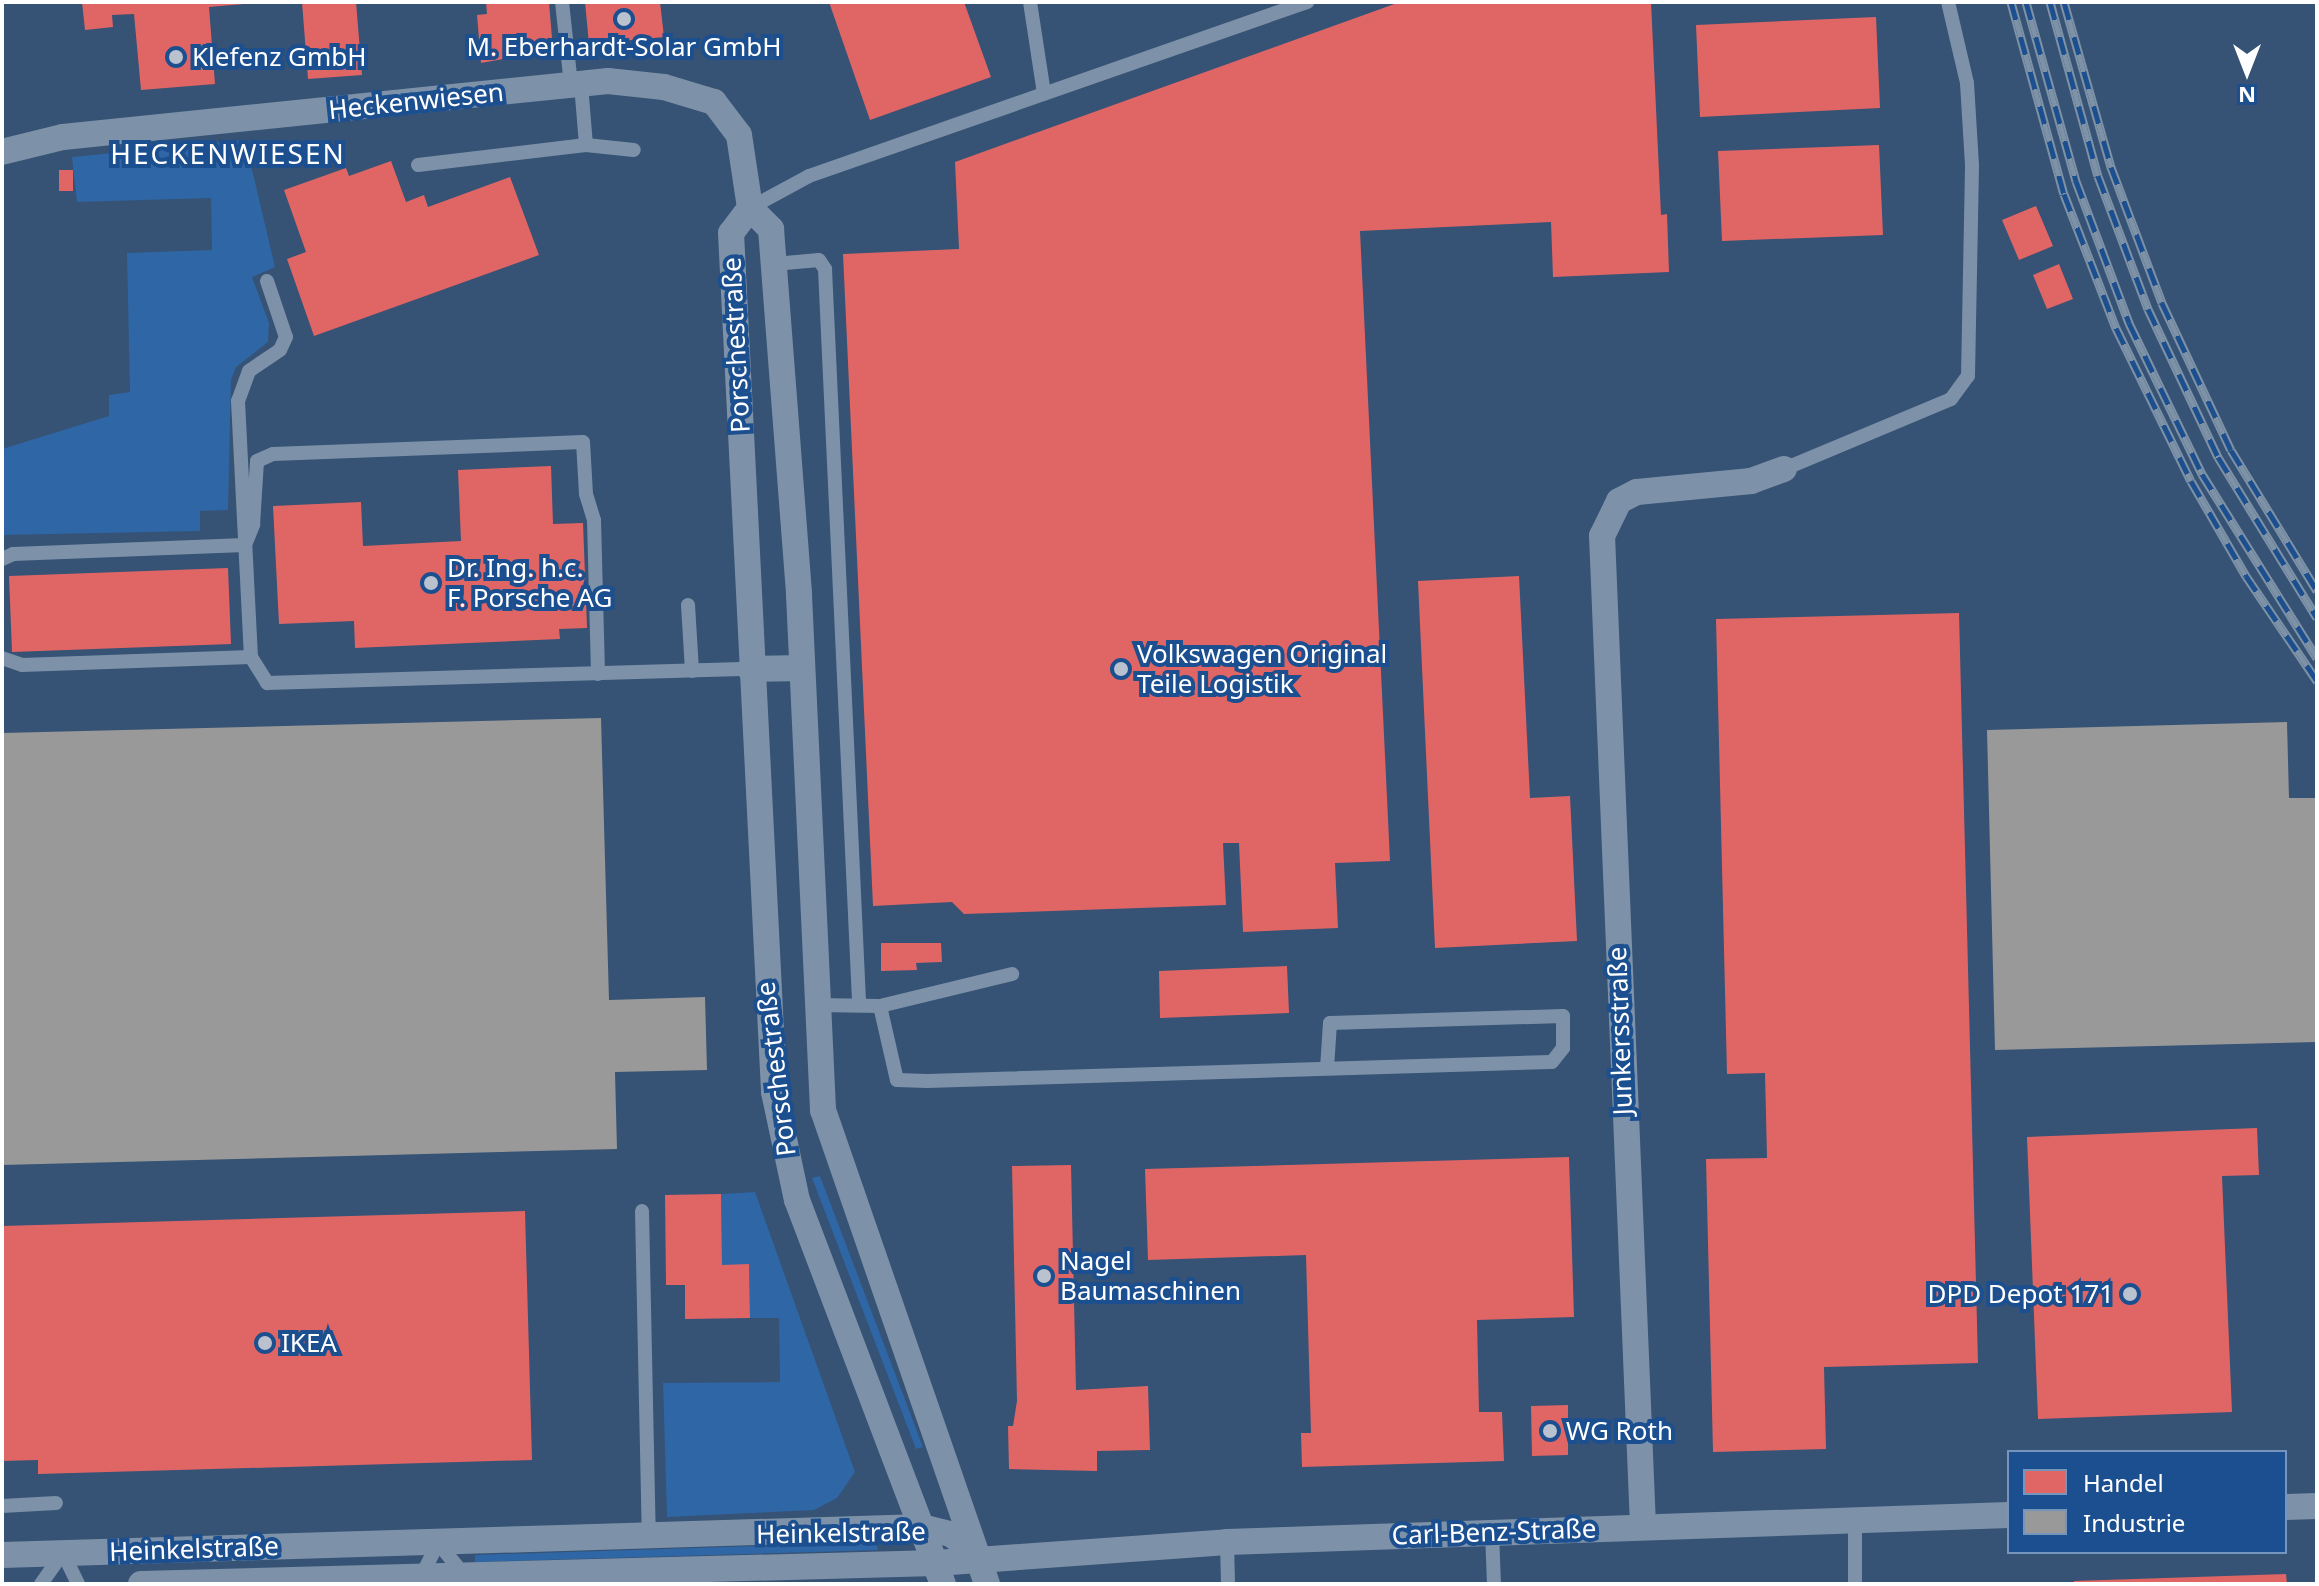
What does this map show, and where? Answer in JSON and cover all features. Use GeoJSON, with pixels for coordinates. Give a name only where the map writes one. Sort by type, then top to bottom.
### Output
{"type":"FeatureCollection","features":[{"type":"Feature","properties":{"kind":"street","name":"Heckenwiesen"},"geometry":{"type":"LineString","coordinates":[[2,152],[63,137],[608,81],[664,87],[714,102],[739,135],[750,208]]}},
{"type":"Feature","properties":{"kind":"street","name":"Porschestraße"},"geometry":{"type":"LineString","coordinates":[[940,1574],[797,1200],[783,1147],[768,1032],[731,233],[750,208],[771,229],[774,264],[802,668],[823,1110],[832,1146],[987,1584]]}},
{"type":"Feature","properties":{"kind":"street","name":"Junkersstraße"},"geometry":{"type":"LineString","coordinates":[[1643,1526],[1602,536],[1610,513],[1637,492],[1751,481],[1784,469]]}},
{"type":"Feature","properties":{"kind":"street"},"geometry":{"type":"LineString","coordinates":[[750,669],[802,668]]}},
{"type":"Feature","properties":{"kind":"street"},"geometry":{"type":"LineString","coordinates":[[2287,1507],[2317,1506]]}},
{"type":"Feature","properties":{"kind":"street","name":"Carl-Benz-Straße"},"geometry":{"type":"LineString","coordinates":[[979,1556],[1227,1542],[2007,1515]]}},
{"type":"Feature","properties":{"kind":"street","name":"Heinkelstraße"},"geometry":{"type":"LineString","coordinates":[[2,1555],[922,1527],[951,1534],[979,1556],[940,1574],[141,1584]]}},
{"type":"Feature","properties":{"kind":"lane"},"geometry":{"type":"LineString","coordinates":[[562,2],[586,145]]}},
{"type":"Feature","properties":{"kind":"lane"},"geometry":{"type":"LineString","coordinates":[[1030,2],[1044,94]]}},
{"type":"Feature","properties":{"kind":"lane"},"geometry":{"type":"LineString","coordinates":[[750,208],[809,176],[1307,2]]}},
{"type":"Feature","properties":{"kind":"lane"},"geometry":{"type":"LineString","coordinates":[[1784,469],[1951,399],[1968,376],[1972,165],[1967,83],[1948,2]]}},
{"type":"Feature","properties":{"kind":"lane"},"geometry":{"type":"LineString","coordinates":[[418,165],[586,145],[634,150]]}},
{"type":"Feature","properties":{"kind":"lane"},"geometry":{"type":"LineString","coordinates":[[774,264],[819,260],[825,269],[859,1002]]}},
{"type":"Feature","properties":{"kind":"lane"},"geometry":{"type":"LineString","coordinates":[[267,281],[286,337],[280,350],[249,371],[238,401],[251,657],[267,683],[750,669]]}},
{"type":"Feature","properties":{"kind":"lane"},"geometry":{"type":"LineString","coordinates":[[245,545],[253,525],[257,461],[273,454],[583,442],[586,494],[594,520],[598,674]]}},
{"type":"Feature","properties":{"kind":"lane"},"geometry":{"type":"LineString","coordinates":[[2,559],[13,554],[245,545]]}},
{"type":"Feature","properties":{"kind":"lane"},"geometry":{"type":"LineString","coordinates":[[688,605],[692,671]]}},
{"type":"Feature","properties":{"kind":"lane"},"geometry":{"type":"LineString","coordinates":[[2,658],[22,665],[251,657]]}},
{"type":"Feature","properties":{"kind":"lane"},"geometry":{"type":"LineString","coordinates":[[816,1005],[859,1002],[880,1006],[1012,974]]}},
{"type":"Feature","properties":{"kind":"lane"},"geometry":{"type":"LineString","coordinates":[[880,1006],[897,1080],[1552,1062],[1563,1048],[1563,1016],[1330,1023],[1327,1068]]}},
{"type":"Feature","properties":{"kind":"lane"},"geometry":{"type":"LineString","coordinates":[[642,1211],[649,1537]]}},
{"type":"Feature","properties":{"kind":"lane"},"geometry":{"type":"LineString","coordinates":[[2,1506],[56,1503]]}},
{"type":"Feature","properties":{"kind":"lane"},"geometry":{"type":"LineString","coordinates":[[1855,1520],[1855,1584]]}},
{"type":"Feature","properties":{"kind":"lane"},"geometry":{"type":"LineString","coordinates":[[1492,1532],[1494,1584]]}},
{"type":"Feature","properties":{"kind":"lane"},"geometry":{"type":"LineString","coordinates":[[1227,1542],[1228,1584]]}},
{"type":"Feature","properties":{"kind":"lane"},"geometry":{"type":"LineString","coordinates":[[420,1581],[438,1543],[466,1580]]}},
{"type":"Feature","properties":{"kind":"lane"},"geometry":{"type":"LineString","coordinates":[[41,1584],[63,1553],[78,1584]]}},
{"type":"Feature","properties":{"kind":"shaded area"},"geometry":{"type":"Polygon","coordinates":[[[245,140],[275,267],[252,277],[269,323],[268,342],[236,367],[231,380],[228,510],[200,511],[200,531],[2,535],[2,449],[109,416],[109,395],[130,392],[127,253],[212,250],[211,198],[77,202],[72,157],[245,140]]]}},
{"type":"Feature","properties":{"kind":"shaded area"},"geometry":{"type":"Polygon","coordinates":[[[820,1176],[923,1447],[916,1449],[812,1178],[820,1176]]]}},
{"type":"Feature","properties":{"kind":"shaded area"},"geometry":{"type":"Polygon","coordinates":[[[755,1192],[855,1472],[837,1498],[814,1510],[667,1517],[663,1383],[780,1382],[779,1318],[750,1318],[749,1265],[722,1265],[721,1194],[755,1192]]]}},
{"type":"Feature","properties":{"kind":"shaded area"},"geometry":{"type":"Polygon","coordinates":[[[876,1542],[878,1550],[475,1562],[475,1555],[876,1542]]]}},
{"type":"Feature","properties":{"kind":"building: Handel","name":"Klefenz GmbH"},"geometry":{"type":"Polygon","coordinates":[[[82,2],[244,4],[209,7],[215,84],[141,90],[134,14],[112,15],[113,27],[85,30],[82,2]]]}},
{"type":"Feature","properties":{"kind":"building: Handel"},"geometry":{"type":"Polygon","coordinates":[[[302,2],[356,2],[362,75],[308,79],[302,2]]]}},
{"type":"Feature","properties":{"kind":"building: Handel"},"geometry":{"type":"Polygon","coordinates":[[[486,2],[549,2],[553,50],[481,63],[477,15],[487,14],[486,2]]]}},
{"type":"Feature","properties":{"kind":"building: Handel","name":"M. Eberhardt-Solar GmbH"},"geometry":{"type":"Polygon","coordinates":[[[585,2],[660,2],[664,37],[589,44],[585,2]]]}},
{"type":"Feature","properties":{"kind":"building: Handel"},"geometry":{"type":"Polygon","coordinates":[[[829,2],[964,2],[991,77],[870,120],[829,2]]]}},
{"type":"Feature","properties":{"kind":"building: Handel","name":"Volkswagen Original Teile Logistik"},"geometry":{"type":"Polygon","coordinates":[[[1400,2],[1651,2],[1661,215],[1667,214],[1669,272],[1553,277],[1551,222],[1360,231],[1390,861],[1335,863],[1338,928],[1243,932],[1239,843],[1223,843],[1226,905],[964,914],[952,902],[873,906],[843,254],[959,249],[955,162],[1400,2]]]}},
{"type":"Feature","properties":{"kind":"building: Handel"},"geometry":{"type":"Polygon","coordinates":[[[1876,17],[1880,108],[1700,117],[1696,25],[1876,17]]]}},
{"type":"Feature","properties":{"kind":"building: Handel"},"geometry":{"type":"Polygon","coordinates":[[[1879,145],[1883,235],[1722,241],[1718,151],[1879,145]]]}},
{"type":"Feature","properties":{"kind":"building: Handel"},"geometry":{"type":"Polygon","coordinates":[[[391,161],[406,202],[424,195],[428,207],[510,177],[539,255],[314,336],[287,259],[306,252],[284,190],[346,168],[349,176],[391,161]]]}},
{"type":"Feature","properties":{"kind":"building: Handel"},"geometry":{"type":"Polygon","coordinates":[[[59,170],[73,170],[73,191],[59,191],[59,170]]]}},
{"type":"Feature","properties":{"kind":"building: Handel"},"geometry":{"type":"Polygon","coordinates":[[[2036,206],[2053,246],[2019,260],[2002,220],[2036,206]]]}},
{"type":"Feature","properties":{"kind":"building: Handel"},"geometry":{"type":"Polygon","coordinates":[[[2059,264],[2073,299],[2047,309],[2033,275],[2059,264]]]}},
{"type":"Feature","properties":{"kind":"building: Handel","name":"Dr. Ing. h.c. F. Porsche AG"},"geometry":{"type":"Polygon","coordinates":[[[551,466],[553,524],[583,523],[587,628],[559,629],[560,639],[355,648],[354,621],[279,624],[273,506],[361,502],[363,546],[461,541],[458,470],[551,466]]]}},
{"type":"Feature","properties":{"kind":"building: Handel"},"geometry":{"type":"Polygon","coordinates":[[[228,568],[231,644],[12,652],[9,576],[228,568]]]}},
{"type":"Feature","properties":{"kind":"building: Handel"},"geometry":{"type":"Polygon","coordinates":[[[1519,576],[1530,798],[1570,796],[1577,941],[1435,948],[1418,581],[1519,576]]]}},
{"type":"Feature","properties":{"kind":"building: Handel"},"geometry":{"type":"Polygon","coordinates":[[[1959,613],[1978,1363],[1824,1367],[1826,1449],[1713,1452],[1706,1159],[1767,1158],[1765,1073],[1727,1074],[1716,619],[1959,613]]]}},
{"type":"Feature","properties":{"kind":"building: Handel"},"geometry":{"type":"Polygon","coordinates":[[[881,943],[941,943],[942,962],[916,963],[917,970],[881,971],[881,943]]]}},
{"type":"Feature","properties":{"kind":"building: Handel"},"geometry":{"type":"Polygon","coordinates":[[[1287,966],[1289,1013],[1160,1018],[1159,971],[1287,966]]]}},
{"type":"Feature","properties":{"kind":"building: Handel","name":"DPD Depot 171"},"geometry":{"type":"Polygon","coordinates":[[[2257,1128],[2259,1175],[2222,1176],[2232,1412],[2038,1419],[2027,1137],[2257,1128]]]}},
{"type":"Feature","properties":{"kind":"building: Handel"},"geometry":{"type":"Polygon","coordinates":[[[1569,1157],[1574,1317],[1477,1320],[1479,1412],[1502,1412],[1504,1461],[1302,1467],[1301,1433],[1311,1433],[1306,1255],[1148,1260],[1145,1169],[1569,1157]]]}},
{"type":"Feature","properties":{"kind":"building: Handel","name":"Nagel Baumaschinen"},"geometry":{"type":"Polygon","coordinates":[[[1071,1165],[1076,1390],[1148,1386],[1150,1450],[1097,1451],[1097,1471],[1009,1469],[1008,1426],[1013,1426],[1017,1401],[1012,1166],[1071,1165]]]}},
{"type":"Feature","properties":{"kind":"building: Handel"},"geometry":{"type":"Polygon","coordinates":[[[721,1194],[722,1265],[749,1264],[750,1318],[685,1319],[685,1285],[666,1285],[665,1195],[721,1194]]]}},
{"type":"Feature","properties":{"kind":"building: Handel","name":"IKEA"},"geometry":{"type":"Polygon","coordinates":[[[525,1211],[532,1460],[38,1474],[38,1460],[2,1461],[2,1226],[525,1211]]]}},
{"type":"Feature","properties":{"kind":"building: Handel","name":"WG Roth"},"geometry":{"type":"Polygon","coordinates":[[[1568,1405],[1568,1455],[1532,1456],[1531,1406],[1568,1405]]]}},
{"type":"Feature","properties":{"kind":"building: Handel"},"geometry":{"type":"Polygon","coordinates":[[[2286,1574],[2287,1584],[2074,1584],[2074,1581],[2286,1574]]]}},
{"type":"Feature","properties":{"kind":"building: Industrie"},"geometry":{"type":"Polygon","coordinates":[[[601,718],[609,1000],[705,997],[707,1070],[615,1072],[617,1149],[2,1165],[2,733],[601,718]]]}},
{"type":"Feature","properties":{"kind":"building: Industrie"},"geometry":{"type":"Polygon","coordinates":[[[2287,722],[2289,798],[2315,798],[2317,1042],[1995,1050],[1987,730],[2287,722]]]}},
{"type":"Feature","properties":{"kind":"railway"},"geometry":{"type":"LineString","coordinates":[[2011,2],[2064,194],[2116,328],[2191,481],[2246,576],[2317,681]]}},
{"type":"Feature","properties":{"kind":"railway"},"geometry":{"type":"LineString","coordinates":[[2026,2],[2076,181],[2129,323],[2202,474],[2317,658]]}},
{"type":"Feature","properties":{"kind":"railway"},"geometry":{"type":"LineString","coordinates":[[2050,2],[2098,176],[2148,309],[2218,457],[2317,618]]}},
{"type":"Feature","properties":{"kind":"railway"},"geometry":{"type":"LineString","coordinates":[[2064,2],[2111,167],[2162,303],[2231,450],[2317,591]]}},
{"type":"Feature","properties":{"kind":"place","name":"M. Eberhardt-Solar GmbH"},"geometry":{"type":"Point","coordinates":[624,19]}},
{"type":"Feature","properties":{"kind":"place","name":"Klefenz GmbH"},"geometry":{"type":"Point","coordinates":[176,57]}},
{"type":"Feature","properties":{"kind":"place","name":"Dr. Ing. h.c. F. Porsche AG"},"geometry":{"type":"Point","coordinates":[431,583]}},
{"type":"Feature","properties":{"kind":"place","name":"Volkswagen Original Teile Logistik"},"geometry":{"type":"Point","coordinates":[1121,669]}},
{"type":"Feature","properties":{"kind":"place","name":"Nagel Baumaschinen"},"geometry":{"type":"Point","coordinates":[1044,1276]}},
{"type":"Feature","properties":{"kind":"place","name":"DPD Depot 171"},"geometry":{"type":"Point","coordinates":[2130,1294]}},
{"type":"Feature","properties":{"kind":"place","name":"IKEA"},"geometry":{"type":"Point","coordinates":[265,1343]}},
{"type":"Feature","properties":{"kind":"place","name":"WG Roth"},"geometry":{"type":"Point","coordinates":[1550,1431]}},
{"type":"Feature","properties":{"kind":"district","name":"HECKENWIESEN"},"geometry":{"type":"Point","coordinates":[228,153]}}]}
